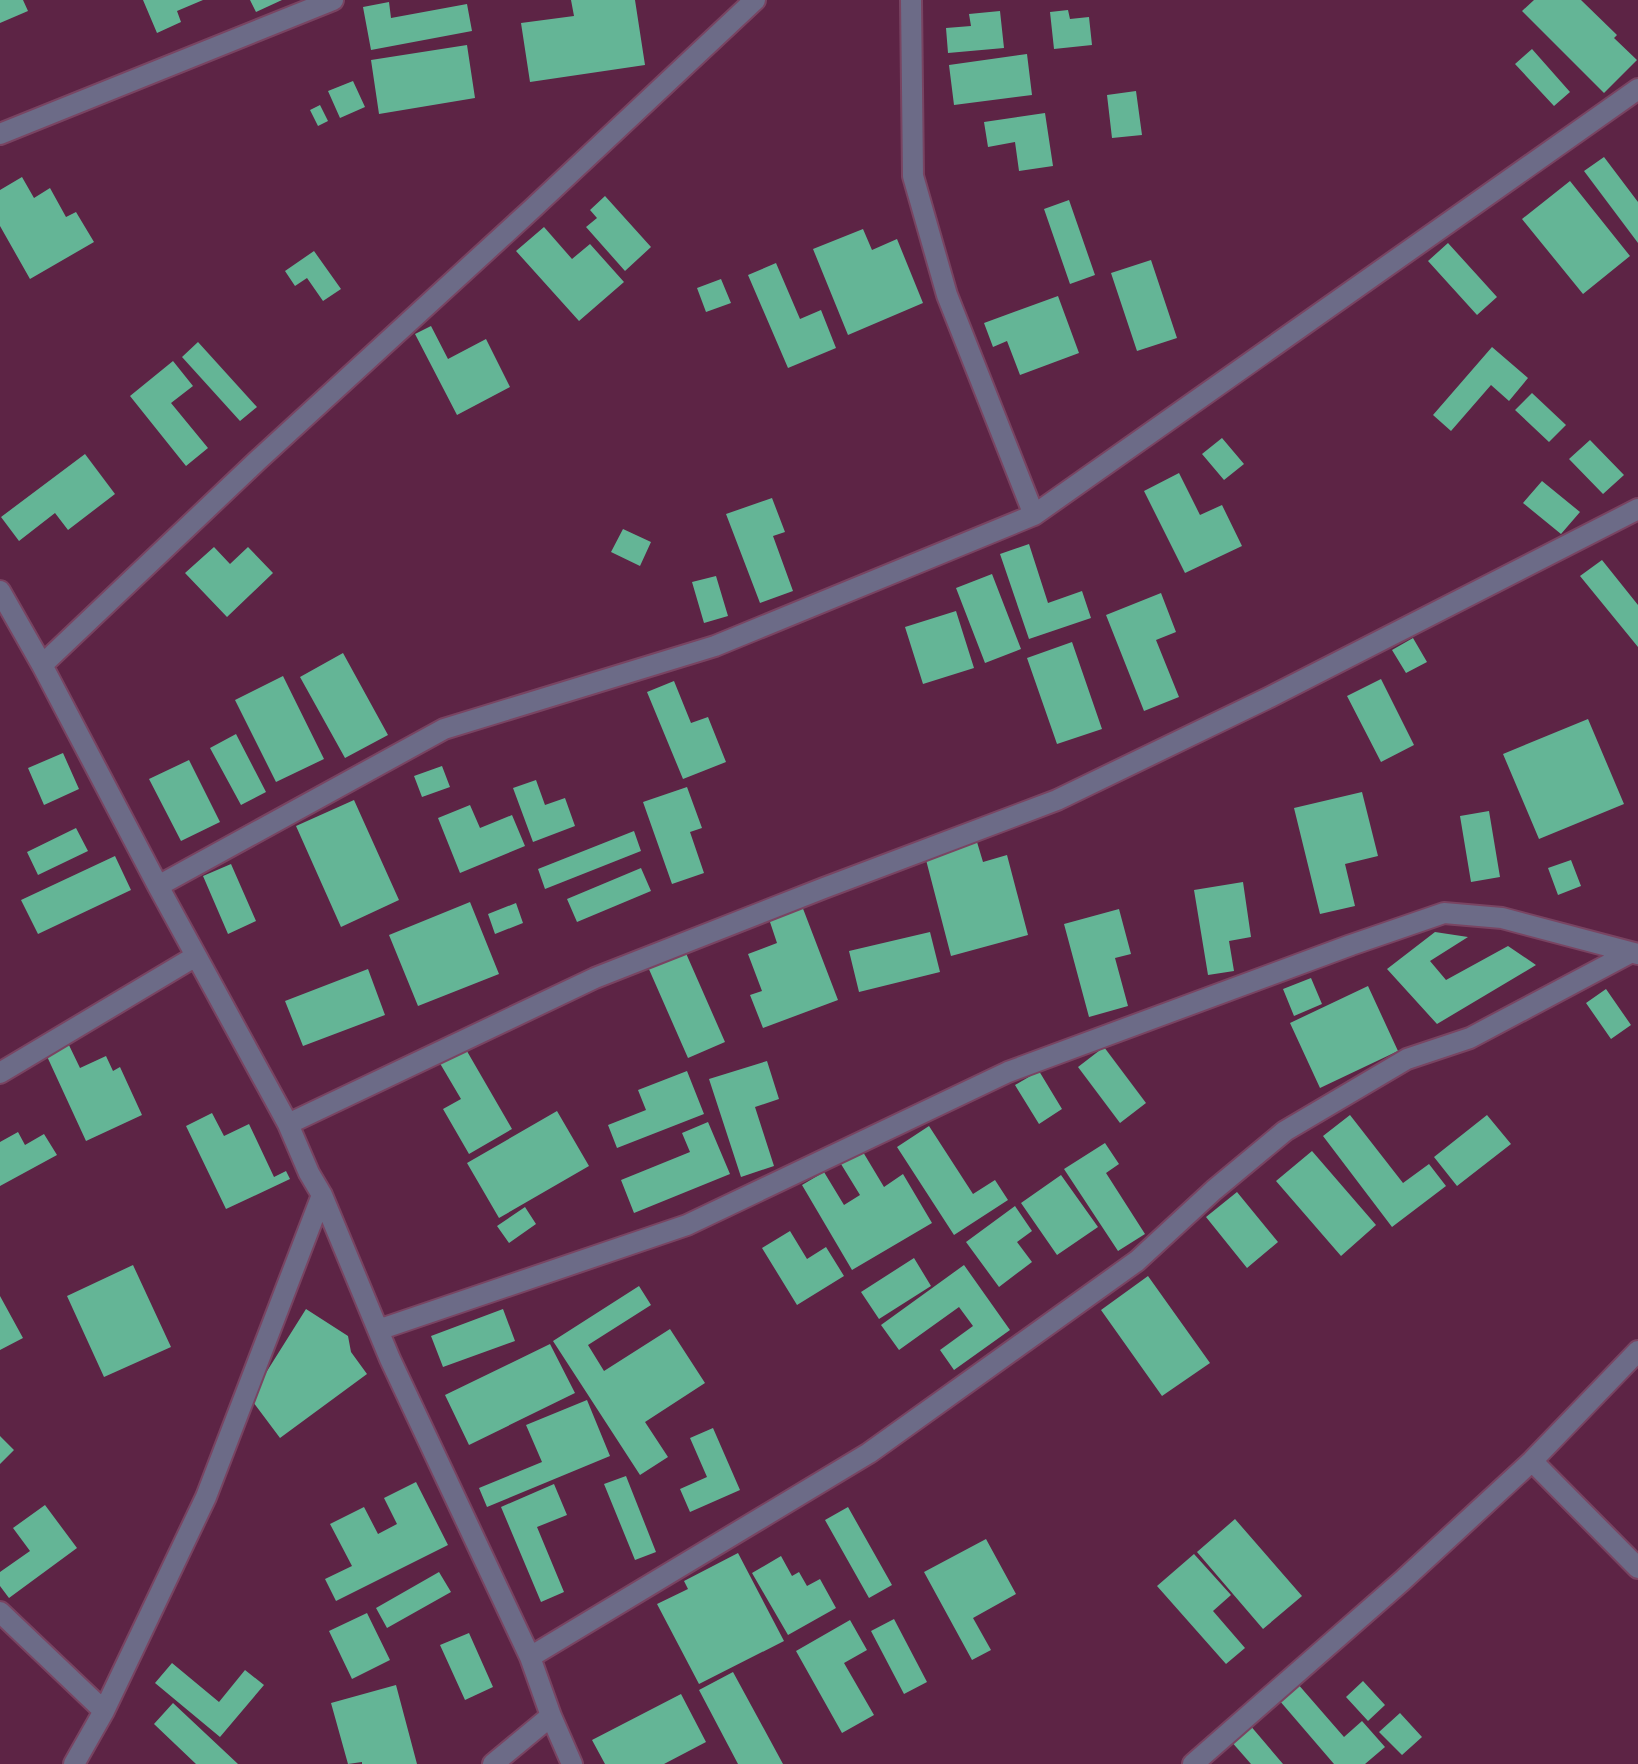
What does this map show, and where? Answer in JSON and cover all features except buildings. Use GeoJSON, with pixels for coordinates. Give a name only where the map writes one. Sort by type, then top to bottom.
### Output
{"type":"FeatureCollection","features":[{"type":"Feature","properties":{"kind":"street"},"geometry":{"type":"LineString","coordinates":[[0,134],[333,0]]}},
{"type":"Feature","properties":{"kind":"street"},"geometry":{"type":"LineString","coordinates":[[42,665],[257,461],[755,0]]}},
{"type":"Feature","properties":{"kind":"street"},"geometry":{"type":"LineString","coordinates":[[911,0],[913,176],[947,295],[1034,515]]}},
{"type":"Feature","properties":{"kind":"street"},"geometry":{"type":"LineString","coordinates":[[158,886],[444,729],[715,646],[1034,515],[1638,89]]}},
{"type":"Feature","properties":{"kind":"street"},"geometry":{"type":"LineString","coordinates":[[288,1124],[595,978],[1057,800],[1270,697],[1638,509]]}},
{"type":"Feature","properties":{"kind":"street"},"geometry":{"type":"LineString","coordinates":[[0,591],[288,1124],[322,1195],[378,1330],[530,1657],[572,1764]]}},
{"type":"Feature","properties":{"kind":"street"},"geometry":{"type":"LineString","coordinates":[[378,1330],[687,1225],[1008,1072],[1444,913],[1502,918],[1634,954]]}},
{"type":"Feature","properties":{"kind":"street"},"geometry":{"type":"LineString","coordinates":[[530,1657],[869,1453],[1137,1261],[1214,1190],[1285,1131],[1407,1059],[1470,1038],[1634,954]]}},
{"type":"Feature","properties":{"kind":"street"},"geometry":{"type":"LineString","coordinates":[[0,1073],[196,956]]}},
{"type":"Feature","properties":{"kind":"street"},"geometry":{"type":"LineString","coordinates":[[74,1764],[104,1711],[206,1497],[322,1195]]}},
{"type":"Feature","properties":{"kind":"street"},"geometry":{"type":"LineString","coordinates":[[1193,1764],[1402,1581],[1532,1461],[1638,1351]]}},
{"type":"Feature","properties":{"kind":"street"},"geometry":{"type":"LineString","coordinates":[[1532,1461],[1638,1568]]}},
{"type":"Feature","properties":{"kind":"street"},"geometry":{"type":"LineString","coordinates":[[0,1612],[104,1711]]}},
{"type":"Feature","properties":{"kind":"street"},"geometry":{"type":"LineString","coordinates":[[493,1764],[551,1716]]}}]}
